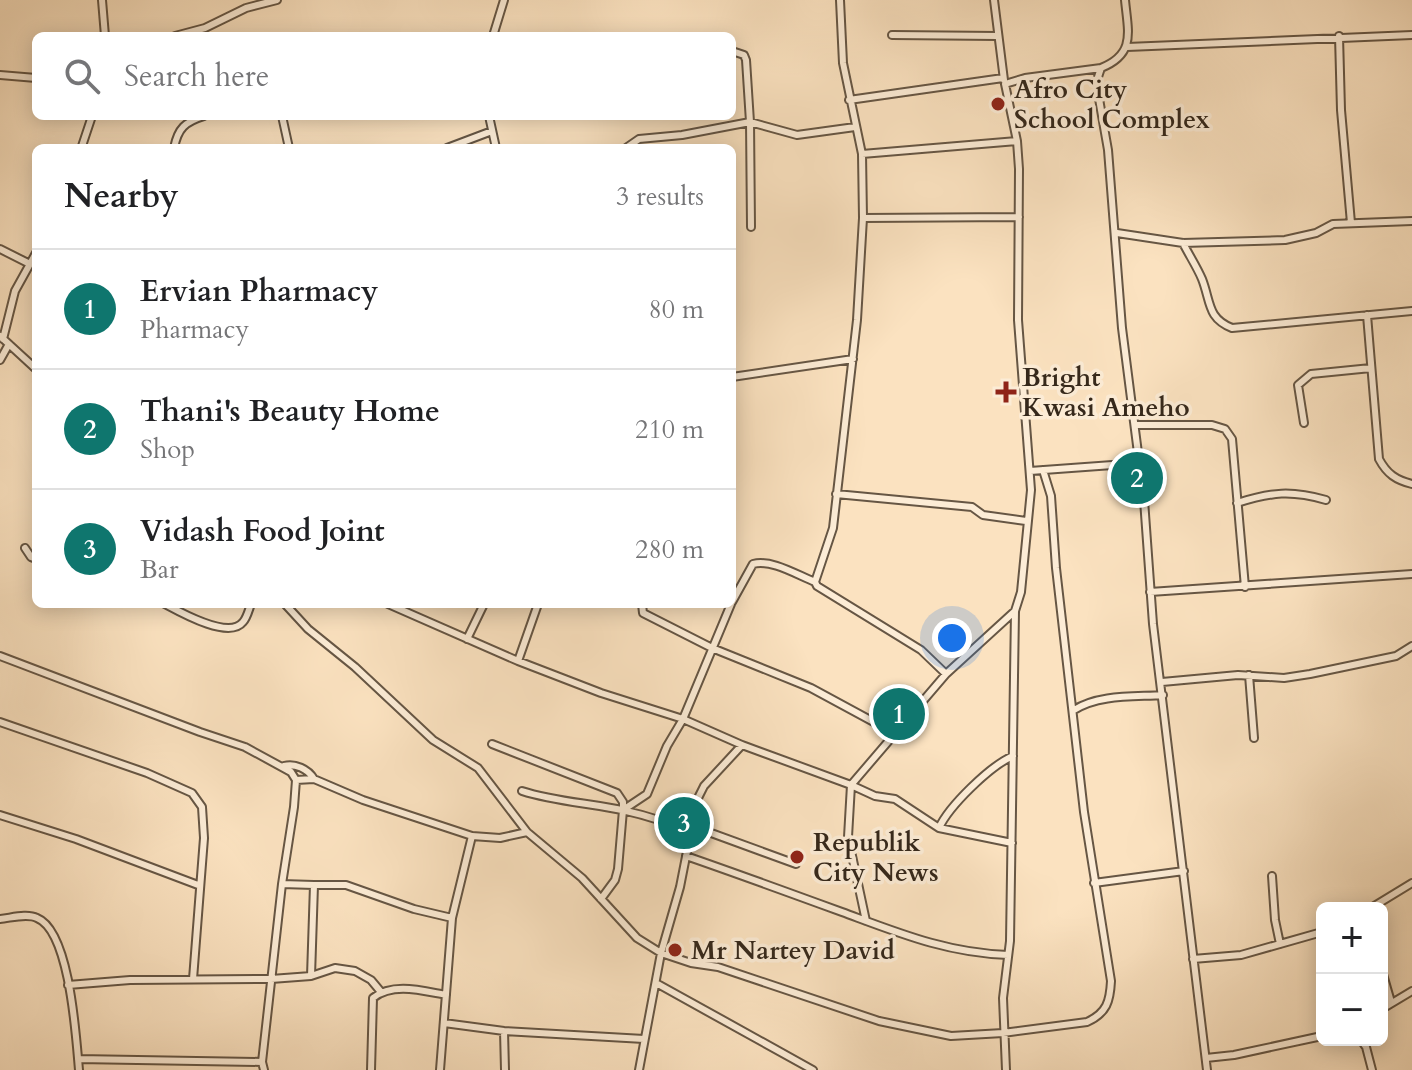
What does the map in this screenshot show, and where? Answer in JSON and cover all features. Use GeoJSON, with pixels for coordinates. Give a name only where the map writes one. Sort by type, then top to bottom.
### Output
{"type":"FeatureCollection","features":[{"type":"Feature","properties":{"kind":"street"},"geometry":{"type":"LineString","coordinates":[[102,0],[105,32]]}},
{"type":"Feature","properties":{"kind":"street"},"geometry":{"type":"LineString","coordinates":[[190,32],[246,8],[277,0]]}},
{"type":"Feature","properties":{"kind":"street"},"geometry":{"type":"LineString","coordinates":[[494,32],[504,0]]}},
{"type":"Feature","properties":{"kind":"street"},"geometry":{"type":"LineString","coordinates":[[815,582],[829,543],[836,494],[853,359],[863,218],[862,154],[843,63],[840,0]]}},
{"type":"Feature","properties":{"kind":"street"},"geometry":{"type":"LineString","coordinates":[[994,0],[1004,81],[1017,141],[1018,320],[1031,490],[1021,592],[1015,611],[1012,843],[1008,955],[1003,998],[1006,1070]]}},
{"type":"Feature","properties":{"kind":"street"},"geometry":{"type":"LineString","coordinates":[[849,100],[1101,68],[1122,57],[1127,47],[1125,0]]}},
{"type":"Feature","properties":{"kind":"street"},"geometry":{"type":"LineString","coordinates":[[892,35],[998,36]]}},
{"type":"Feature","properties":{"kind":"street"},"geometry":{"type":"LineString","coordinates":[[1127,47],[1412,35]]}},
{"type":"Feature","properties":{"kind":"street"},"geometry":{"type":"LineString","coordinates":[[1339,36],[1341,110],[1351,223]]}},
{"type":"Feature","properties":{"kind":"street"},"geometry":{"type":"LineString","coordinates":[[736,52],[744,55],[746,60],[751,227]]}},
{"type":"Feature","properties":{"kind":"street"},"geometry":{"type":"LineString","coordinates":[[1101,68],[1098,93],[1117,233],[1122,328],[1136,425],[1150,592],[1207,1070]]}},
{"type":"Feature","properties":{"kind":"street"},"geometry":{"type":"LineString","coordinates":[[0,75],[32,78]]}},
{"type":"Feature","properties":{"kind":"street"},"geometry":{"type":"LineString","coordinates":[[83,144],[91,120]]}},
{"type":"Feature","properties":{"kind":"street"},"geometry":{"type":"LineString","coordinates":[[175,144],[185,120]]}},
{"type":"Feature","properties":{"kind":"street"},"geometry":{"type":"LineString","coordinates":[[283,120],[288,144]]}},
{"type":"Feature","properties":{"kind":"street"},"geometry":{"type":"LineString","coordinates":[[490,120],[495,144]]}},
{"type":"Feature","properties":{"kind":"street"},"geometry":{"type":"LineString","coordinates":[[632,144],[639,139],[682,135],[750,122],[797,135],[855,127]]}},
{"type":"Feature","properties":{"kind":"street"},"geometry":{"type":"LineString","coordinates":[[458,144],[492,131]]}},
{"type":"Feature","properties":{"kind":"street"},"geometry":{"type":"LineString","coordinates":[[862,154],[1017,141]]}},
{"type":"Feature","properties":{"kind":"street"},"geometry":{"type":"LineString","coordinates":[[863,218],[1019,217]]}},
{"type":"Feature","properties":{"kind":"street"},"geometry":{"type":"LineString","coordinates":[[1117,233],[1183,243],[1285,240],[1316,233],[1333,224],[1412,221]]}},
{"type":"Feature","properties":{"kind":"street"},"geometry":{"type":"LineString","coordinates":[[1183,243],[1201,276],[1212,312],[1219,323],[1232,328],[1412,311]]}},
{"type":"Feature","properties":{"kind":"street"},"geometry":{"type":"LineString","coordinates":[[0,249],[30,264]]}},
{"type":"Feature","properties":{"kind":"street"},"geometry":{"type":"LineString","coordinates":[[0,360],[15,291],[32,260]]}},
{"type":"Feature","properties":{"kind":"street"},"geometry":{"type":"LineString","coordinates":[[1367,315],[1379,459],[1385,471],[1398,481],[1412,484]]}},
{"type":"Feature","properties":{"kind":"street"},"geometry":{"type":"LineString","coordinates":[[4,340],[32,365]]}},
{"type":"Feature","properties":{"kind":"street"},"geometry":{"type":"LineString","coordinates":[[736,376],[853,359]]}},
{"type":"Feature","properties":{"kind":"street"},"geometry":{"type":"LineString","coordinates":[[1304,423],[1298,385],[1303,379],[1311,374],[1371,368]]}},
{"type":"Feature","properties":{"kind":"street"},"geometry":{"type":"LineString","coordinates":[[1136,425],[1212,425],[1225,429],[1232,439],[1245,587]]}},
{"type":"Feature","properties":{"kind":"street"},"geometry":{"type":"LineString","coordinates":[[1030,471],[1140,463]]}},
{"type":"Feature","properties":{"kind":"street"},"geometry":{"type":"LineString","coordinates":[[289,608],[308,629],[355,667],[433,740],[478,768],[527,832],[582,878],[637,938],[661,953],[691,963],[718,967],[904,1028],[951,1036],[1087,1022],[1096,1018],[1110,1002],[1111,981],[1084,812],[1056,568],[1051,496],[1043,470]]}},
{"type":"Feature","properties":{"kind":"street"},"geometry":{"type":"LineString","coordinates":[[1237,503],[1284,492],[1300,492],[1326,500]]}},
{"type":"Feature","properties":{"kind":"street"},"geometry":{"type":"LineString","coordinates":[[836,494],[972,507],[983,515],[1026,521]]}},
{"type":"Feature","properties":{"kind":"street"},"geometry":{"type":"LineString","coordinates":[[25,548],[32,557]]}},
{"type":"Feature","properties":{"kind":"street"},"geometry":{"type":"LineString","coordinates":[[736,596],[753,564],[758,562],[815,582],[921,650],[946,674]]}},
{"type":"Feature","properties":{"kind":"street"},"geometry":{"type":"LineString","coordinates":[[1150,592],[1412,574]]}},
{"type":"Feature","properties":{"kind":"street"},"geometry":{"type":"LineString","coordinates":[[173,608],[203,624],[237,627],[243,623],[249,608]]}},
{"type":"Feature","properties":{"kind":"street"},"geometry":{"type":"LineString","coordinates":[[397,608],[601,693],[683,719],[875,796],[895,799],[939,828],[1012,843]]}},
{"type":"Feature","properties":{"kind":"street"},"geometry":{"type":"LineString","coordinates":[[467,639],[482,608]]}},
{"type":"Feature","properties":{"kind":"street"},"geometry":{"type":"LineString","coordinates":[[518,661],[537,608]]}},
{"type":"Feature","properties":{"kind":"street"},"geometry":{"type":"LineString","coordinates":[[642,608],[643,613],[712,648],[811,688],[896,734]]}},
{"type":"Feature","properties":{"kind":"street"},"geometry":{"type":"LineString","coordinates":[[623,810],[647,794],[730,608]]}},
{"type":"Feature","properties":{"kind":"street"},"geometry":{"type":"LineString","coordinates":[[866,921],[848,837],[851,785],[946,674],[1015,611]]}},
{"type":"Feature","properties":{"kind":"street"},"geometry":{"type":"LineString","coordinates":[[1162,682],[1249,675],[1284,678],[1396,656],[1412,646]]}},
{"type":"Feature","properties":{"kind":"street"},"geometry":{"type":"LineString","coordinates":[[0,656],[245,747],[284,766],[296,780],[271,979],[262,1062],[264,1070]]}},
{"type":"Feature","properties":{"kind":"street"},"geometry":{"type":"LineString","coordinates":[[1249,675],[1254,738]]}},
{"type":"Feature","properties":{"kind":"street"},"geometry":{"type":"LineString","coordinates":[[1074,710],[1101,700],[1163,695]]}},
{"type":"Feature","properties":{"kind":"street"},"geometry":{"type":"LineString","coordinates":[[0,722],[147,773],[192,793],[202,807],[203,820],[193,979]]}},
{"type":"Feature","properties":{"kind":"street"},"geometry":{"type":"LineString","coordinates":[[492,744],[617,793],[623,802],[618,869],[615,880],[601,899]]}},
{"type":"Feature","properties":{"kind":"street"},"geometry":{"type":"LineString","coordinates":[[639,1070],[661,953],[692,829],[692,810],[704,786],[742,745]]}},
{"type":"Feature","properties":{"kind":"street"},"geometry":{"type":"LineString","coordinates":[[939,828],[946,813],[984,775],[1013,756]]}},
{"type":"Feature","properties":{"kind":"street"},"geometry":{"type":"LineString","coordinates":[[284,766],[289,764],[302,768],[314,779]]}},
{"type":"Feature","properties":{"kind":"street"},"geometry":{"type":"LineString","coordinates":[[296,780],[314,779],[363,800],[472,836],[500,838],[527,832]]}},
{"type":"Feature","properties":{"kind":"street"},"geometry":{"type":"LineString","coordinates":[[522,791],[559,801],[656,818],[796,864]]}},
{"type":"Feature","properties":{"kind":"street"},"geometry":{"type":"LineString","coordinates":[[0,815],[76,839],[198,885]]}},
{"type":"Feature","properties":{"kind":"street"},"geometry":{"type":"LineString","coordinates":[[440,1070],[452,918],[472,836]]}},
{"type":"Feature","properties":{"kind":"street"},"geometry":{"type":"LineString","coordinates":[[686,856],[948,949],[1008,955]]}},
{"type":"Feature","properties":{"kind":"street"},"geometry":{"type":"LineString","coordinates":[[1094,883],[1184,871]]}},
{"type":"Feature","properties":{"kind":"street"},"geometry":{"type":"LineString","coordinates":[[1272,876],[1280,944]]}},
{"type":"Feature","properties":{"kind":"street"},"geometry":{"type":"LineString","coordinates":[[1381,902],[1412,883]]}},
{"type":"Feature","properties":{"kind":"street"},"geometry":{"type":"LineString","coordinates":[[282,884],[346,885],[414,909],[452,918]]}},
{"type":"Feature","properties":{"kind":"street"},"geometry":{"type":"LineString","coordinates":[[311,976],[314,885]]}},
{"type":"Feature","properties":{"kind":"street"},"geometry":{"type":"LineString","coordinates":[[0,919],[27,916],[37,918],[52,929],[61,948],[79,1070]]}},
{"type":"Feature","properties":{"kind":"street"},"geometry":{"type":"LineString","coordinates":[[1193,959],[1241,955],[1316,934]]}},
{"type":"Feature","properties":{"kind":"street"},"geometry":{"type":"LineString","coordinates":[[68,985],[130,980],[271,979],[311,976],[335,968],[355,971],[371,980],[381,992]]}},
{"type":"Feature","properties":{"kind":"street"},"geometry":{"type":"LineString","coordinates":[[1383,974],[1391,1002]]}},
{"type":"Feature","properties":{"kind":"street"},"geometry":{"type":"LineString","coordinates":[[656,983],[813,1070]]}},
{"type":"Feature","properties":{"kind":"street"},"geometry":{"type":"LineString","coordinates":[[371,1070],[373,998],[381,992],[412,989],[446,995]]}},
{"type":"Feature","properties":{"kind":"street"},"geometry":{"type":"LineString","coordinates":[[1388,1004],[1412,991]]}},
{"type":"Feature","properties":{"kind":"street"},"geometry":{"type":"LineString","coordinates":[[444,1023],[504,1031],[644,1039]]}},
{"type":"Feature","properties":{"kind":"street"},"geometry":{"type":"LineString","coordinates":[[504,1031],[505,1070]]}},
{"type":"Feature","properties":{"kind":"street"},"geometry":{"type":"LineString","coordinates":[[1206,1058],[1316,1037]]}},
{"type":"Feature","properties":{"kind":"street"},"geometry":{"type":"LineString","coordinates":[[1365,1046],[1372,1070]]}},
{"type":"Feature","properties":{"kind":"street"},"geometry":{"type":"LineString","coordinates":[[78,1059],[262,1062]]}},
{"type":"Feature","properties":{"kind":"place","name":"Afro City School Complex"},"geometry":{"type":"Point","coordinates":[998,104]}},
{"type":"Feature","properties":{"kind":"place","name":"Bright Kwasi Ameho"},"geometry":{"type":"Point","coordinates":[1006,392]}},
{"type":"Feature","properties":{"kind":"place","name":"Thani's Beauty Home"},"geometry":{"type":"Point","coordinates":[1137,478]}},
{"type":"Feature","properties":{"kind":"place","name":"Ervian Pharmacy"},"geometry":{"type":"Point","coordinates":[899,714]}},
{"type":"Feature","properties":{"kind":"place","name":"Vidash Food Joint"},"geometry":{"type":"Point","coordinates":[684,823]}},
{"type":"Feature","properties":{"kind":"place","name":"Republik City News"},"geometry":{"type":"Point","coordinates":[797,857]}},
{"type":"Feature","properties":{"kind":"place","name":"Mr Nartey David"},"geometry":{"type":"Point","coordinates":[675,950]}}]}
